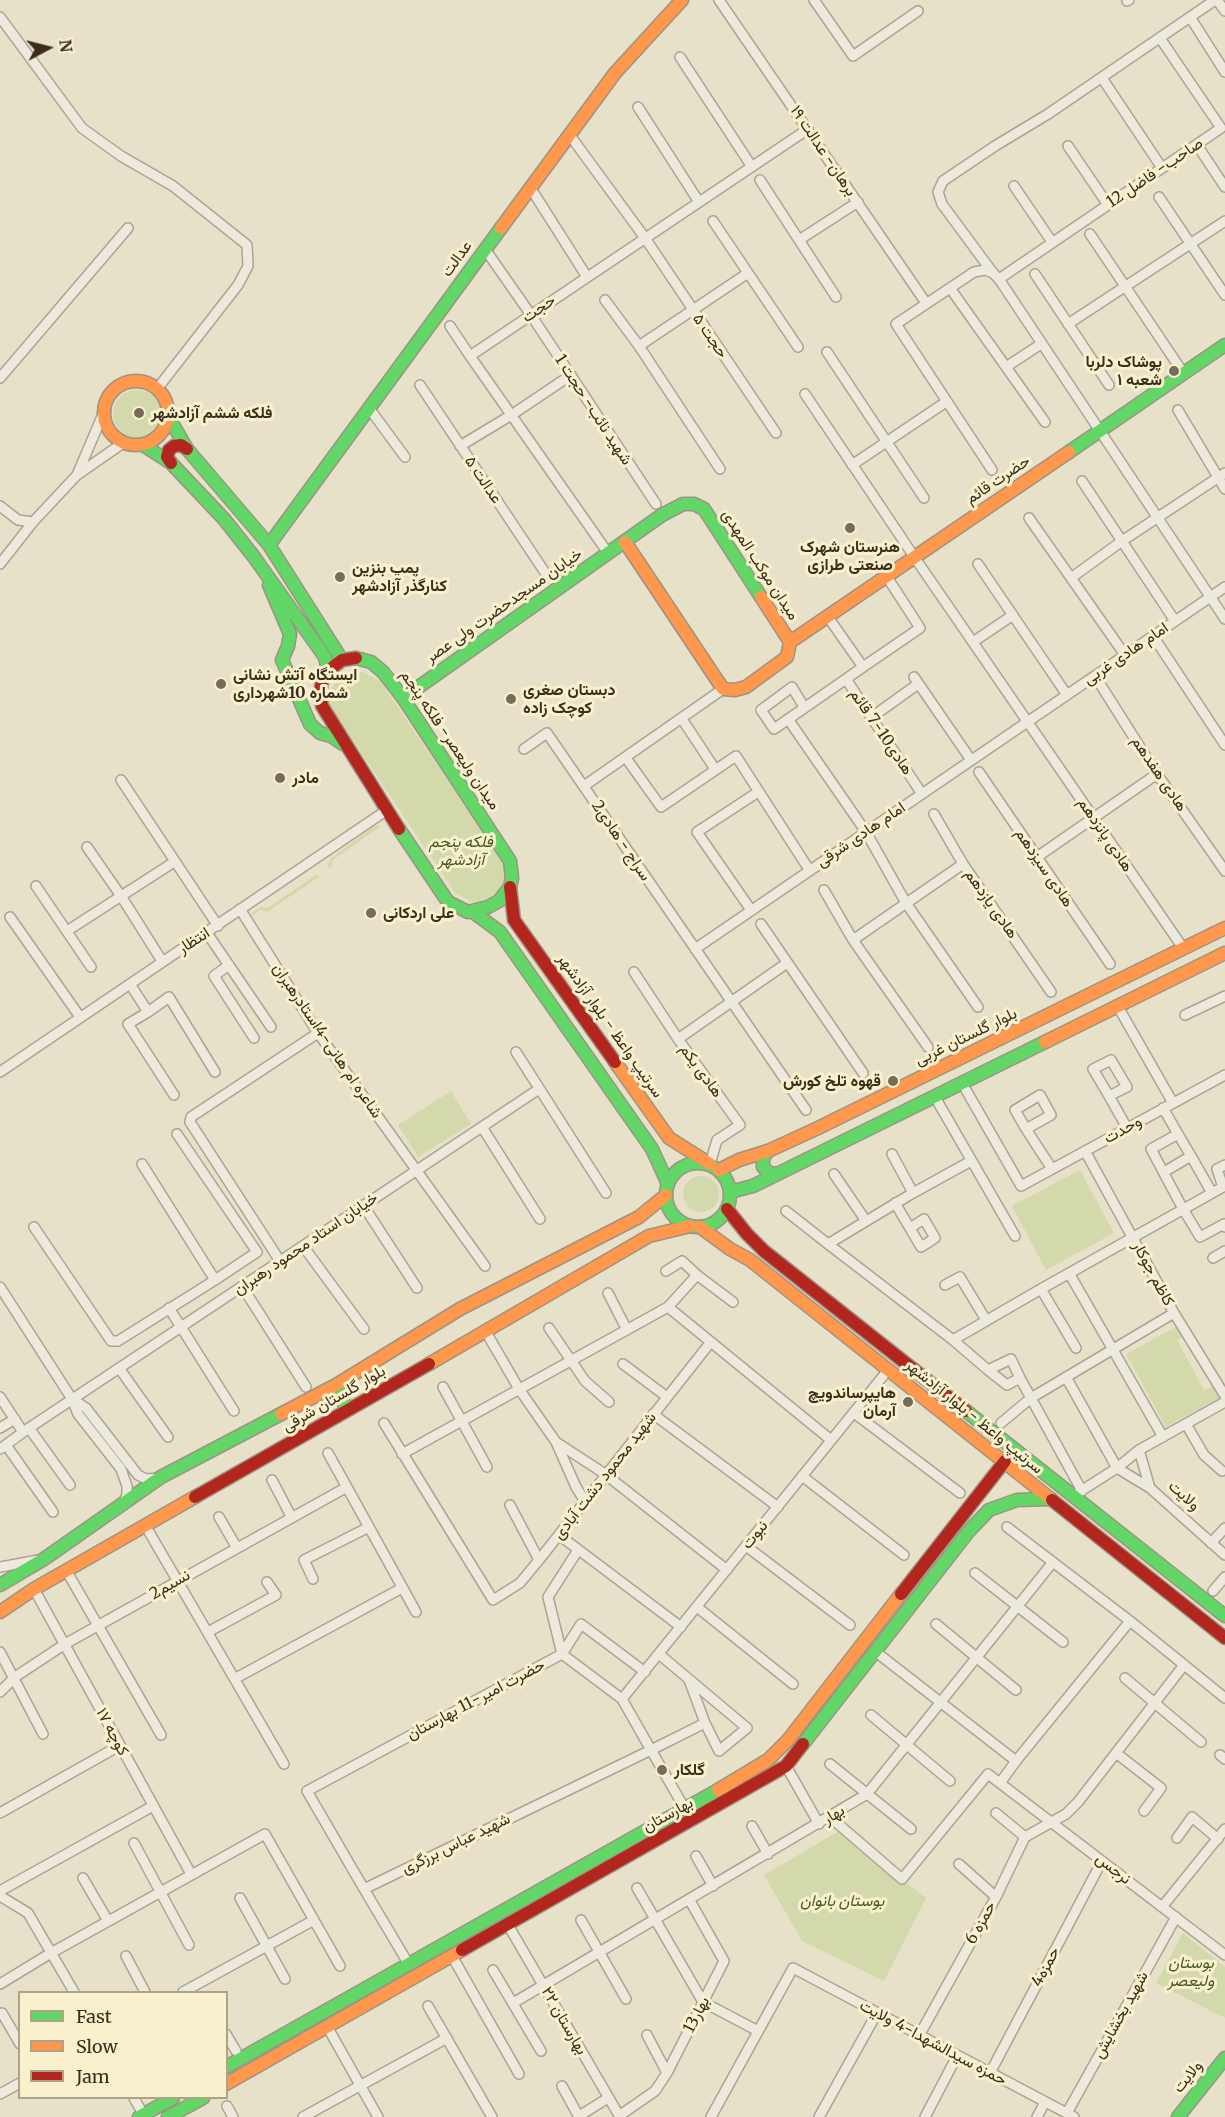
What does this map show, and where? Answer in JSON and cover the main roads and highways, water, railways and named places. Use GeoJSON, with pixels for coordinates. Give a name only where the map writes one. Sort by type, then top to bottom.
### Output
{"type":"FeatureCollection","features":[{"type":"Feature","properties":{"kind":"main road","name":"عدالت"},"geometry":{"type":"LineString","coordinates":[[269,545],[615,73],[682,0]]}},
{"type":"Feature","properties":{"kind":"main road","name":"حضرت قائم"},"geometry":{"type":"LineString","coordinates":[[790,642],[1225,345]]}},
{"type":"Feature","properties":{"kind":"main road"},"geometry":{"type":"LineString","coordinates":[[138,381],[148,383],[164,397],[168,416],[160,435],[143,445],[132,446],[123,443],[108,432],[103,414],[105,403],[117,386],[138,381]]}},
{"type":"Feature","properties":{"kind":"main road"},"geometry":{"type":"LineString","coordinates":[[168,416],[187,449],[269,545],[342,660],[328,671],[322,681],[320,694],[322,706],[448,902],[468,912],[473,912],[499,901],[510,887]]}},
{"type":"Feature","properties":{"kind":"main road"},"geometry":{"type":"LineString","coordinates":[[143,445],[171,464],[224,519],[260,565],[325,657],[328,671]]}},
{"type":"Feature","properties":{"kind":"main road"},"geometry":{"type":"LineString","coordinates":[[171,464],[167,457],[169,450],[181,445],[187,449]]}},
{"type":"Feature","properties":{"kind":"main road","name":"میدان موکب المهدی"},"geometry":{"type":"LineString","coordinates":[[683,504],[694,504],[704,509],[790,642],[787,657],[746,687],[735,690],[723,689],[625,542],[662,515],[683,504]]}},
{"type":"Feature","properties":{"kind":"main road","name":"خیابان مسجدحضرت ولی عصر"},"geometry":{"type":"LineString","coordinates":[[403,698],[625,542]]}},
{"type":"Feature","properties":{"kind":"main road"},"geometry":{"type":"LineString","coordinates":[[260,565],[290,634],[282,660],[310,724],[320,733],[331,736],[346,745]]}},
{"type":"Feature","properties":{"kind":"main road","name":"میدان ولیعصر- فلکه پنجم"},"geometry":{"type":"LineString","coordinates":[[342,660],[356,658],[371,662],[383,672],[403,698],[510,861],[512,878],[510,887]]}},
{"type":"Feature","properties":{"kind":"main road","name":"سرتیپ واعظ - بلوار آزادشهر"},"geometry":{"type":"LineString","coordinates":[[510,887],[514,920],[669,1138],[714,1167]]}},
{"type":"Feature","properties":{"kind":"main road"},"geometry":{"type":"LineString","coordinates":[[473,912],[500,932],[652,1149],[660,1163],[673,1215],[678,1220],[695,1227],[716,1222],[728,1209],[730,1192],[727,1180],[714,1167],[697,1162],[685,1165],[674,1173],[667,1189]]}},
{"type":"Feature","properties":{"kind":"main road","name":"بلوار گلستان غربی"},"geometry":{"type":"LineString","coordinates":[[714,1167],[768,1151],[1225,928]]}},
{"type":"Feature","properties":{"kind":"main road"},"geometry":{"type":"LineString","coordinates":[[730,1192],[753,1186],[1225,953]]}},
{"type":"Feature","properties":{"kind":"main road"},"geometry":{"type":"LineString","coordinates":[[768,1151],[763,1158],[763,1167],[769,1173],[777,1174]]}},
{"type":"Feature","properties":{"kind":"main road","name":"بلوار گلستان شرقی"},"geometry":{"type":"LineString","coordinates":[[0,1585],[44,1559],[161,1477],[336,1384],[460,1309],[639,1217],[667,1189]]}},
{"type":"Feature","properties":{"kind":"main road","name":"سرتیپ واعظ - بلوار آزادشهر"},"geometry":{"type":"LineString","coordinates":[[728,1209],[747,1234],[764,1251],[1078,1493],[1225,1616]]}},
{"type":"Feature","properties":{"kind":"main road"},"geometry":{"type":"LineString","coordinates":[[639,1217],[649,1224],[649,1236]]}},
{"type":"Feature","properties":{"kind":"main road","name":"سرتیپ واعظ - بلوار آزادشهر"},"geometry":{"type":"LineString","coordinates":[[695,1227],[750,1260],[1003,1465],[1051,1499],[1225,1638]]}},
{"type":"Feature","properties":{"kind":"main road","name":"بلوار گلستان شرقی"},"geometry":{"type":"LineString","coordinates":[[0,1612],[66,1570],[486,1332],[649,1236],[695,1227]]}},
{"type":"Feature","properties":{"kind":"main road"},"geometry":{"type":"LineString","coordinates":[[730,1249],[732,1241],[738,1235],[747,1234]]}},
{"type":"Feature","properties":{"kind":"main road"},"geometry":{"type":"LineString","coordinates":[[336,1384],[347,1410]]}},
{"type":"Feature","properties":{"kind":"main road"},"geometry":{"type":"LineString","coordinates":[[1003,1465],[1037,1498]]}},
{"type":"Feature","properties":{"kind":"main road","name":"بهارستان"},"geometry":{"type":"LineString","coordinates":[[228,2066],[768,1760],[789,1740],[1003,1465]]}},
{"type":"Feature","properties":{"kind":"main road","name":"بهارستان"},"geometry":{"type":"LineString","coordinates":[[228,2083],[786,1766],[969,1531],[989,1510],[1017,1500],[1051,1499]]}},
{"type":"Feature","properties":{"kind":"main road"},"geometry":{"type":"LineString","coordinates":[[864,1643],[876,1652]]}},
{"type":"Feature","properties":{"kind":"main road"},"geometry":{"type":"LineString","coordinates":[[684,1809],[691,1821]]}},
{"type":"Feature","properties":{"kind":"main road"},"geometry":{"type":"LineString","coordinates":[[500,1911],[508,1925]]}},
{"type":"Feature","properties":{"kind":"main road"},"geometry":{"type":"LineString","coordinates":[[319,2014],[328,2028]]}},
{"type":"Feature","properties":{"kind":"main road","name":"ولایت"},"geometry":{"type":"LineString","coordinates":[[1178,2117],[1225,2058]]}},
{"type":"Feature","properties":{"kind":"main road"},"geometry":{"type":"LineString","coordinates":[[142,2116],[170,2099]]}},
{"type":"Feature","properties":{"kind":"main road"},"geometry":{"type":"LineString","coordinates":[[168,2117],[200,2099]]}},
{"type":"Feature","properties":{"kind":"place","name":"پوشاک دلربا شعبه ۱"},"geometry":{"type":"Point","coordinates":[1174,371]}},
{"type":"Feature","properties":{"kind":"place","name":"فلکه ششم آزادشهر"},"geometry":{"type":"Point","coordinates":[139,413]}},
{"type":"Feature","properties":{"kind":"place","name":"هنرستان شهرک صنعتی طرازی"},"geometry":{"type":"Point","coordinates":[850,528]}},
{"type":"Feature","properties":{"kind":"place","name":"پمپ بنزین کنارگذر آزادشهر"},"geometry":{"type":"Point","coordinates":[340,577]}},
{"type":"Feature","properties":{"kind":"place","name":"ایستگاه آتش نشانی شماره 10شهرداری"},"geometry":{"type":"Point","coordinates":[221,684]}},
{"type":"Feature","properties":{"kind":"place","name":"دبستان صغری کوچک زاده"},"geometry":{"type":"Point","coordinates":[511,699]}},
{"type":"Feature","properties":{"kind":"place","name":"مادر"},"geometry":{"type":"Point","coordinates":[280,778]}},
{"type":"Feature","properties":{"kind":"place","name":"علی اردکانی"},"geometry":{"type":"Point","coordinates":[371,913]}},
{"type":"Feature","properties":{"kind":"place","name":"قهوه تلخ کورش"},"geometry":{"type":"Point","coordinates":[893,1081]}},
{"type":"Feature","properties":{"kind":"place","name":"هایپرساندویچ آرمان"},"geometry":{"type":"Point","coordinates":[908,1402]}},
{"type":"Feature","properties":{"kind":"place","name":"گلکار"},"geometry":{"type":"Point","coordinates":[662,1770]}},
{"type":"Feature","properties":{"kind":"park label","name":"فلکه پنجم آزادشهر"},"geometry":{"type":"Point","coordinates":[461,851]}},
{"type":"Feature","properties":{"kind":"park label","name":"بوستان بانوان"},"geometry":{"type":"Point","coordinates":[842,1901]}},
{"type":"Feature","properties":{"kind":"park label","name":"بوستان ولیعصر"},"geometry":{"type":"Point","coordinates":[1191,1972]}}]}
